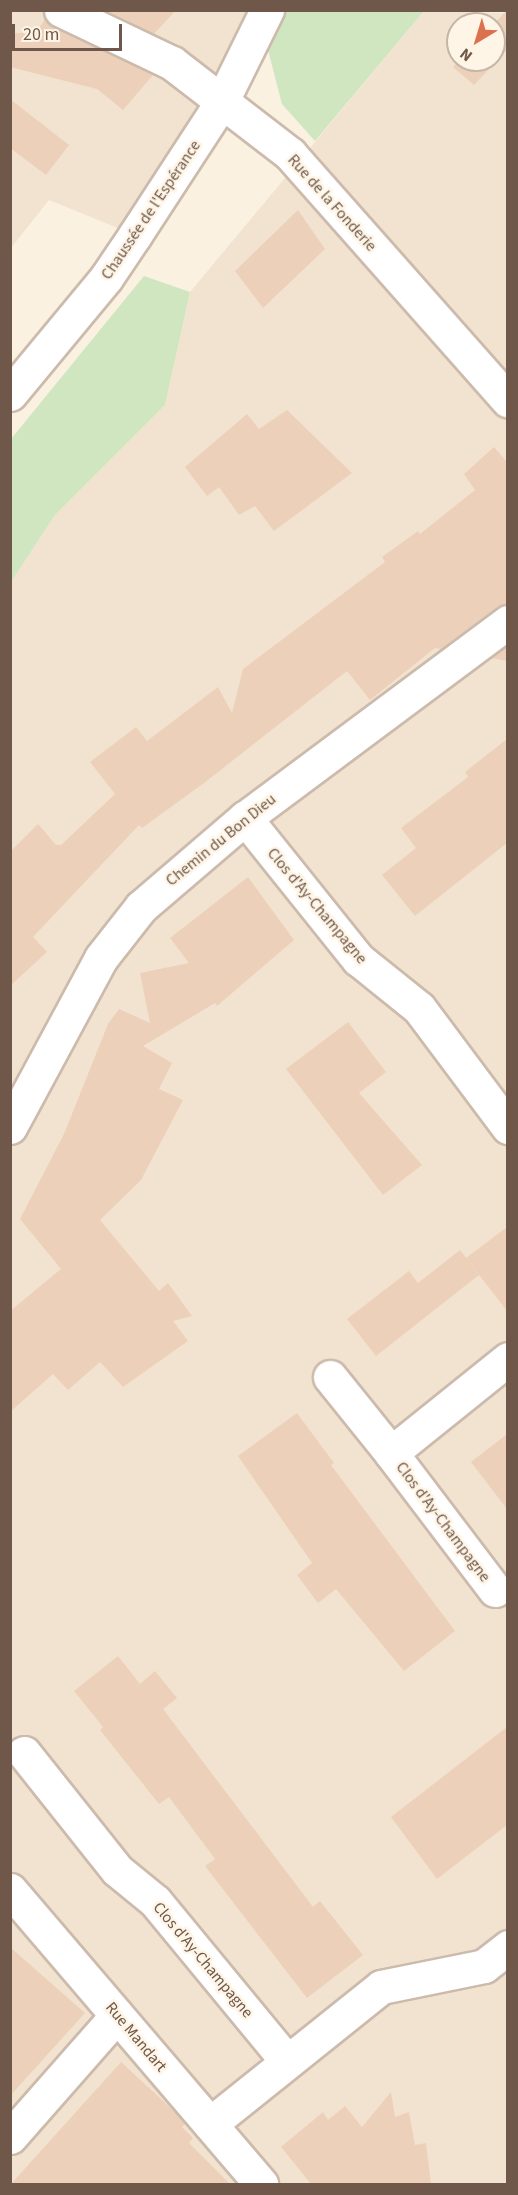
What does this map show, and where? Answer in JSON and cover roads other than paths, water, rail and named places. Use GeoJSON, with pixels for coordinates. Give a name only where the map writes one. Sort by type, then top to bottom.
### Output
{"type":"FeatureCollection","features":[{"type":"Feature","properties":{"kind":"street","name":"Rue de la Fonderie"},"geometry":{"type":"LineString","coordinates":[[62,10],[147,48],[290,154],[507,400]]}},
{"type":"Feature","properties":{"kind":"street","name":"Chaussée de l'Espérance"},"geometry":{"type":"LineString","coordinates":[[10,394],[106,278],[221,103],[267,10]]}},
{"type":"Feature","properties":{"kind":"street","name":"Chemin du Bon Dieu"},"geometry":{"type":"LineString","coordinates":[[10,1127],[101,958],[141,907],[245,818],[507,622]]}},
{"type":"Feature","properties":{"kind":"street","name":"Clos d'Ay-Champagne"},"geometry":{"type":"LineString","coordinates":[[245,818],[358,959],[418,1008],[507,1127]]}},
{"type":"Feature","properties":{"kind":"street","name":"Clos d'Ay-Champagne"},"geometry":{"type":"LineString","coordinates":[[391,1454],[507,1359]]}},
{"type":"Feature","properties":{"kind":"street","name":"Clos d'Ay-Champagne"},"geometry":{"type":"LineString","coordinates":[[330,1377],[495,1590]]}},
{"type":"Feature","properties":{"kind":"street","name":"Clos d'Ay-Champagne"},"geometry":{"type":"LineString","coordinates":[[24,1754],[117,1870],[155,1901],[286,2060]]}},
{"type":"Feature","properties":{"kind":"street","name":"Rue Mandart"},"geometry":{"type":"LineString","coordinates":[[10,1890],[261,2184]]}},
{"type":"Feature","properties":{"kind":"street"},"geometry":{"type":"LineString","coordinates":[[210,2124],[286,2060],[381,1987],[484,1966],[507,1947]]}},
{"type":"Feature","properties":{"kind":"street"},"geometry":{"type":"LineString","coordinates":[[10,2137],[117,2015]]}}]}
